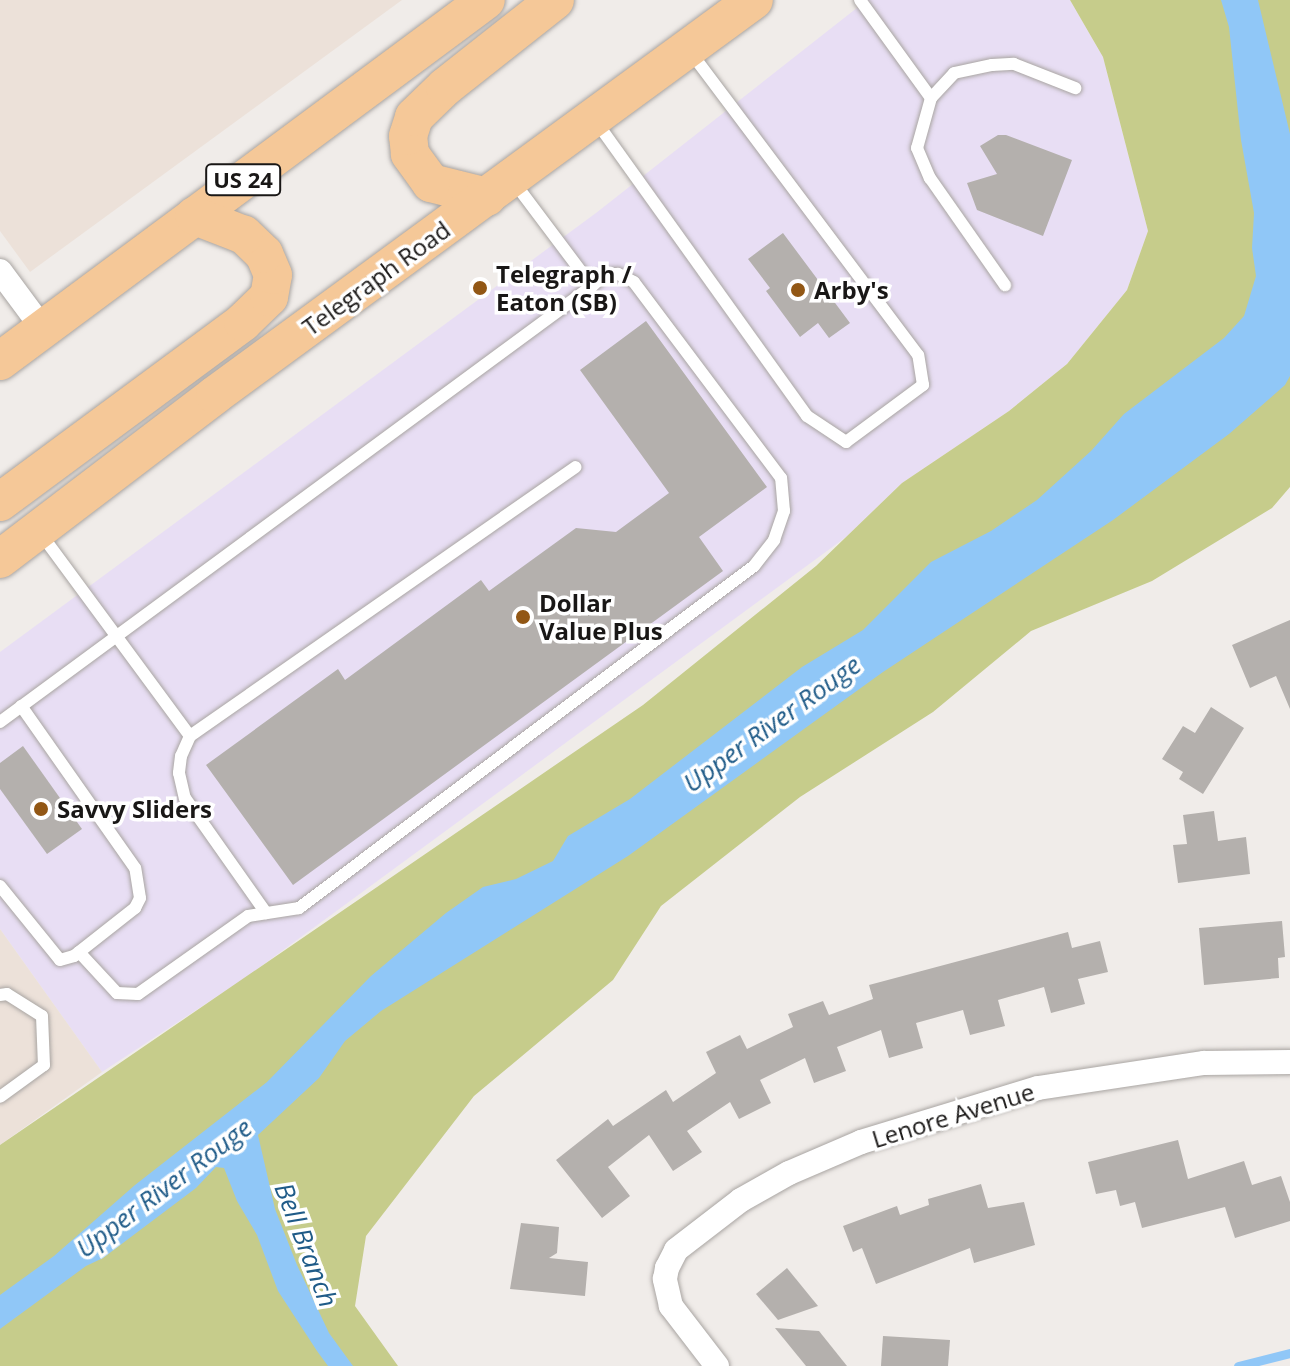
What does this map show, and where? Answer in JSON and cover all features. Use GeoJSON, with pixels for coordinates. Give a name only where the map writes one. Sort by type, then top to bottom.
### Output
{"type":"FeatureCollection","features":[{"type":"Feature","properties":{"kind":"main road","name":"US 24"},"geometry":{"type":"LineString","coordinates":[[0,361],[486,0]]}},
{"type":"Feature","properties":{"kind":"main road"},"geometry":{"type":"LineString","coordinates":[[500,188],[431,183],[410,154],[408,136],[414,117],[445,87],[555,0]]}},
{"type":"Feature","properties":{"kind":"main road","name":"Telegraph Road"},"geometry":{"type":"LineString","coordinates":[[0,559],[754,0]]}},
{"type":"Feature","properties":{"kind":"main road"},"geometry":{"type":"LineString","coordinates":[[0,502],[243,322],[269,297],[273,275],[264,254],[244,235],[195,216]]}},
{"type":"Feature","properties":{"kind":"street"},"geometry":{"type":"LineString","coordinates":[[0,271],[43,329]]}},
{"type":"Feature","properties":{"kind":"street","name":"Lenore Avenue"},"geometry":{"type":"LineString","coordinates":[[717,1366],[671,1306],[665,1279],[676,1250],[741,1200],[789,1173],[861,1142],[1038,1088],[1190,1065],[1290,1062]]}},
{"type":"Feature","properties":{"kind":"lane"},"geometry":{"type":"LineString","coordinates":[[860,0],[931,98]]}},
{"type":"Feature","properties":{"kind":"lane"},"geometry":{"type":"LineString","coordinates":[[594,117],[807,416],[846,442],[923,385],[918,355],[688,49]]}},
{"type":"Feature","properties":{"kind":"lane"},"geometry":{"type":"LineString","coordinates":[[1005,285],[930,178],[917,148],[931,98],[954,73],[992,65],[1014,64],[1075,88]]}},
{"type":"Feature","properties":{"kind":"lane"},"geometry":{"type":"LineString","coordinates":[[500,188],[592,286]]}},
{"type":"Feature","properties":{"kind":"lane"},"geometry":{"type":"LineString","coordinates":[[0,722],[605,274],[618,274],[634,282],[781,478],[784,511],[774,540],[754,566],[299,908],[283,914],[248,916],[138,994],[117,993],[79,952]]}},
{"type":"Feature","properties":{"kind":"lane"},"geometry":{"type":"LineString","coordinates":[[266,913],[185,798],[179,773],[181,756],[190,736],[575,467]]}},
{"type":"Feature","properties":{"kind":"lane"},"geometry":{"type":"LineString","coordinates":[[37,529],[190,736]]}},
{"type":"Feature","properties":{"kind":"lane"},"geometry":{"type":"LineString","coordinates":[[0,886],[55,959],[67,960],[138,905],[139,876],[21,706]]}},
{"type":"Feature","properties":{"kind":"lane"},"geometry":{"type":"LineString","coordinates":[[0,995],[7,994],[42,1016],[44,1065],[0,1097]]}},
{"type":"Feature","properties":{"kind":"shaded area"},"geometry":{"type":"Polygon","coordinates":[[[0,0],[402,0],[30,272],[0,231],[0,0]]]}},
{"type":"Feature","properties":{"kind":"shaded area"},"geometry":{"type":"Polygon","coordinates":[[[867,0],[1070,0],[1103,57],[1148,231],[1127,290],[1067,364],[1009,411],[902,483],[846,537],[248,976],[102,1072],[0,929],[0,652],[596,213],[867,0]]]}},
{"type":"Feature","properties":{"kind":"shaded area"},"geometry":{"type":"Polygon","coordinates":[[[0,929],[102,1072],[0,1145],[0,929]]]}},
{"type":"Feature","properties":{"kind":"green space"},"geometry":{"type":"Polygon","coordinates":[[[1070,0],[1290,0],[1290,487],[1272,508],[1152,581],[1031,631],[933,712],[800,797],[661,906],[613,980],[474,1096],[366,1236],[355,1306],[398,1366],[0,1366],[0,1145],[643,705],[816,566],[902,483],[1009,411],[1067,364],[1127,290],[1148,231],[1103,57],[1070,0]]]}},
{"type":"Feature","properties":{"kind":"water","name":"Upper River Rouge"},"geometry":{"type":"Polygon","coordinates":[[[1221,0],[1258,0],[1290,134],[1290,376],[1285,385],[1229,434],[1113,520],[883,672],[628,856],[381,1011],[345,1041],[319,1078],[258,1135],[275,1209],[297,1265],[329,1333],[353,1366],[328,1366],[317,1351],[278,1291],[257,1235],[237,1201],[224,1168],[216,1167],[196,1188],[103,1258],[86,1266],[0,1329],[0,1295],[54,1256],[135,1185],[267,1082],[371,976],[446,913],[483,887],[516,879],[553,861],[568,836],[630,799],[802,667],[863,630],[931,562],[991,531],[1037,500],[1091,451],[1124,414],[1224,338],[1244,316],[1256,276],[1252,248],[1254,213],[1241,140],[1229,27],[1221,0]]]}},
{"type":"Feature","properties":{"kind":"building"},"geometry":{"type":"Polygon","coordinates":[[[998,135],[1006,135],[1072,160],[1043,236],[977,210],[967,183],[997,174],[980,146],[998,135]]]}},
{"type":"Feature","properties":{"kind":"building"},"geometry":{"type":"Polygon","coordinates":[[[783,233],[850,323],[829,338],[818,323],[800,337],[766,291],[770,288],[748,259],[783,233]]]}},
{"type":"Feature","properties":{"kind":"building"},"geometry":{"type":"Polygon","coordinates":[[[646,321],[767,487],[699,537],[723,571],[293,885],[206,765],[338,669],[345,680],[481,580],[489,591],[576,528],[616,532],[669,493],[580,370],[646,321]]]}},
{"type":"Feature","properties":{"kind":"building"},"geometry":{"type":"Polygon","coordinates":[[[1290,620],[1290,709],[1276,676],[1250,688],[1232,645],[1290,620]]]}},
{"type":"Feature","properties":{"kind":"building"},"geometry":{"type":"Polygon","coordinates":[[[1211,707],[1244,728],[1203,794],[1179,779],[1183,772],[1162,759],[1183,726],[1195,733],[1211,707]]]}},
{"type":"Feature","properties":{"kind":"building","name":"Savvy Sliders"},"geometry":{"type":"Polygon","coordinates":[[[23,746],[82,829],[47,854],[0,789],[0,763],[23,746]]]}},
{"type":"Feature","properties":{"kind":"building"},"geometry":{"type":"Polygon","coordinates":[[[1214,811],[1218,841],[1246,837],[1250,874],[1178,883],[1173,845],[1187,844],[1183,815],[1214,811]]]}},
{"type":"Feature","properties":{"kind":"building"},"geometry":{"type":"Polygon","coordinates":[[[1282,921],[1285,957],[1278,958],[1279,978],[1204,985],[1199,928],[1282,921]]]}},
{"type":"Feature","properties":{"kind":"building"},"geometry":{"type":"Polygon","coordinates":[[[1068,932],[1072,948],[1100,941],[1108,972],[1078,979],[1085,1004],[1051,1013],[1044,987],[998,1000],[1005,1026],[970,1035],[963,1010],[916,1023],[923,1048],[889,1058],[881,1030],[837,1047],[846,1071],[814,1083],[805,1058],[760,1080],[771,1103],[739,1119],[730,1102],[687,1131],[702,1152],[673,1171],[649,1135],[608,1167],[630,1196],[602,1218],[556,1160],[608,1119],[613,1126],[666,1090],[673,1102],[716,1073],[706,1052],[740,1035],[747,1049],[793,1027],[788,1014],[823,1001],[829,1015],[873,999],[869,985],[1068,932]]]}},
{"type":"Feature","properties":{"kind":"building"},"geometry":{"type":"Polygon","coordinates":[[[1178,1140],[1188,1179],[1244,1161],[1252,1185],[1281,1176],[1290,1202],[1290,1221],[1235,1238],[1225,1207],[1142,1228],[1135,1202],[1120,1206],[1116,1190],[1096,1194],[1088,1162],[1178,1140]]]}},
{"type":"Feature","properties":{"kind":"building"},"geometry":{"type":"Polygon","coordinates":[[[981,1184],[988,1208],[1024,1202],[1035,1245],[974,1263],[970,1248],[876,1284],[862,1248],[853,1252],[843,1226],[897,1206],[900,1215],[929,1205],[928,1199],[981,1184]]]}},
{"type":"Feature","properties":{"kind":"building"},"geometry":{"type":"Polygon","coordinates":[[[521,1223],[559,1227],[557,1253],[549,1258],[588,1262],[585,1296],[510,1289],[521,1223]]]}},
{"type":"Feature","properties":{"kind":"building"},"geometry":{"type":"Polygon","coordinates":[[[787,1268],[818,1306],[778,1320],[756,1294],[787,1268]]]}},
{"type":"Feature","properties":{"kind":"building"},"geometry":{"type":"Polygon","coordinates":[[[775,1328],[819,1331],[847,1366],[806,1366],[775,1328]]]}},
{"type":"Feature","properties":{"kind":"building"},"geometry":{"type":"Polygon","coordinates":[[[883,1336],[950,1340],[948,1366],[881,1366],[883,1336]]]}},
{"type":"Feature","properties":{"kind":"waterway"},"geometry":{"type":"LineString","coordinates":[[1238,1366],[1290,1353]]}},
{"type":"Feature","properties":{"kind":"place","name":"Telegraph / Eaton (SB)"},"geometry":{"type":"Point","coordinates":[480,288]}},
{"type":"Feature","properties":{"kind":"place","name":"Arby's"},"geometry":{"type":"Point","coordinates":[798,290]}},
{"type":"Feature","properties":{"kind":"place","name":"Dollar Value Plus"},"geometry":{"type":"Point","coordinates":[523,617]}},
{"type":"Feature","properties":{"kind":"place","name":"Savvy Sliders"},"geometry":{"type":"Point","coordinates":[41,809]}},
{"type":"Feature","properties":{"kind":"water label","name":"Bell Branch"},"geometry":{"type":"Point","coordinates":[306,1245]}}]}
